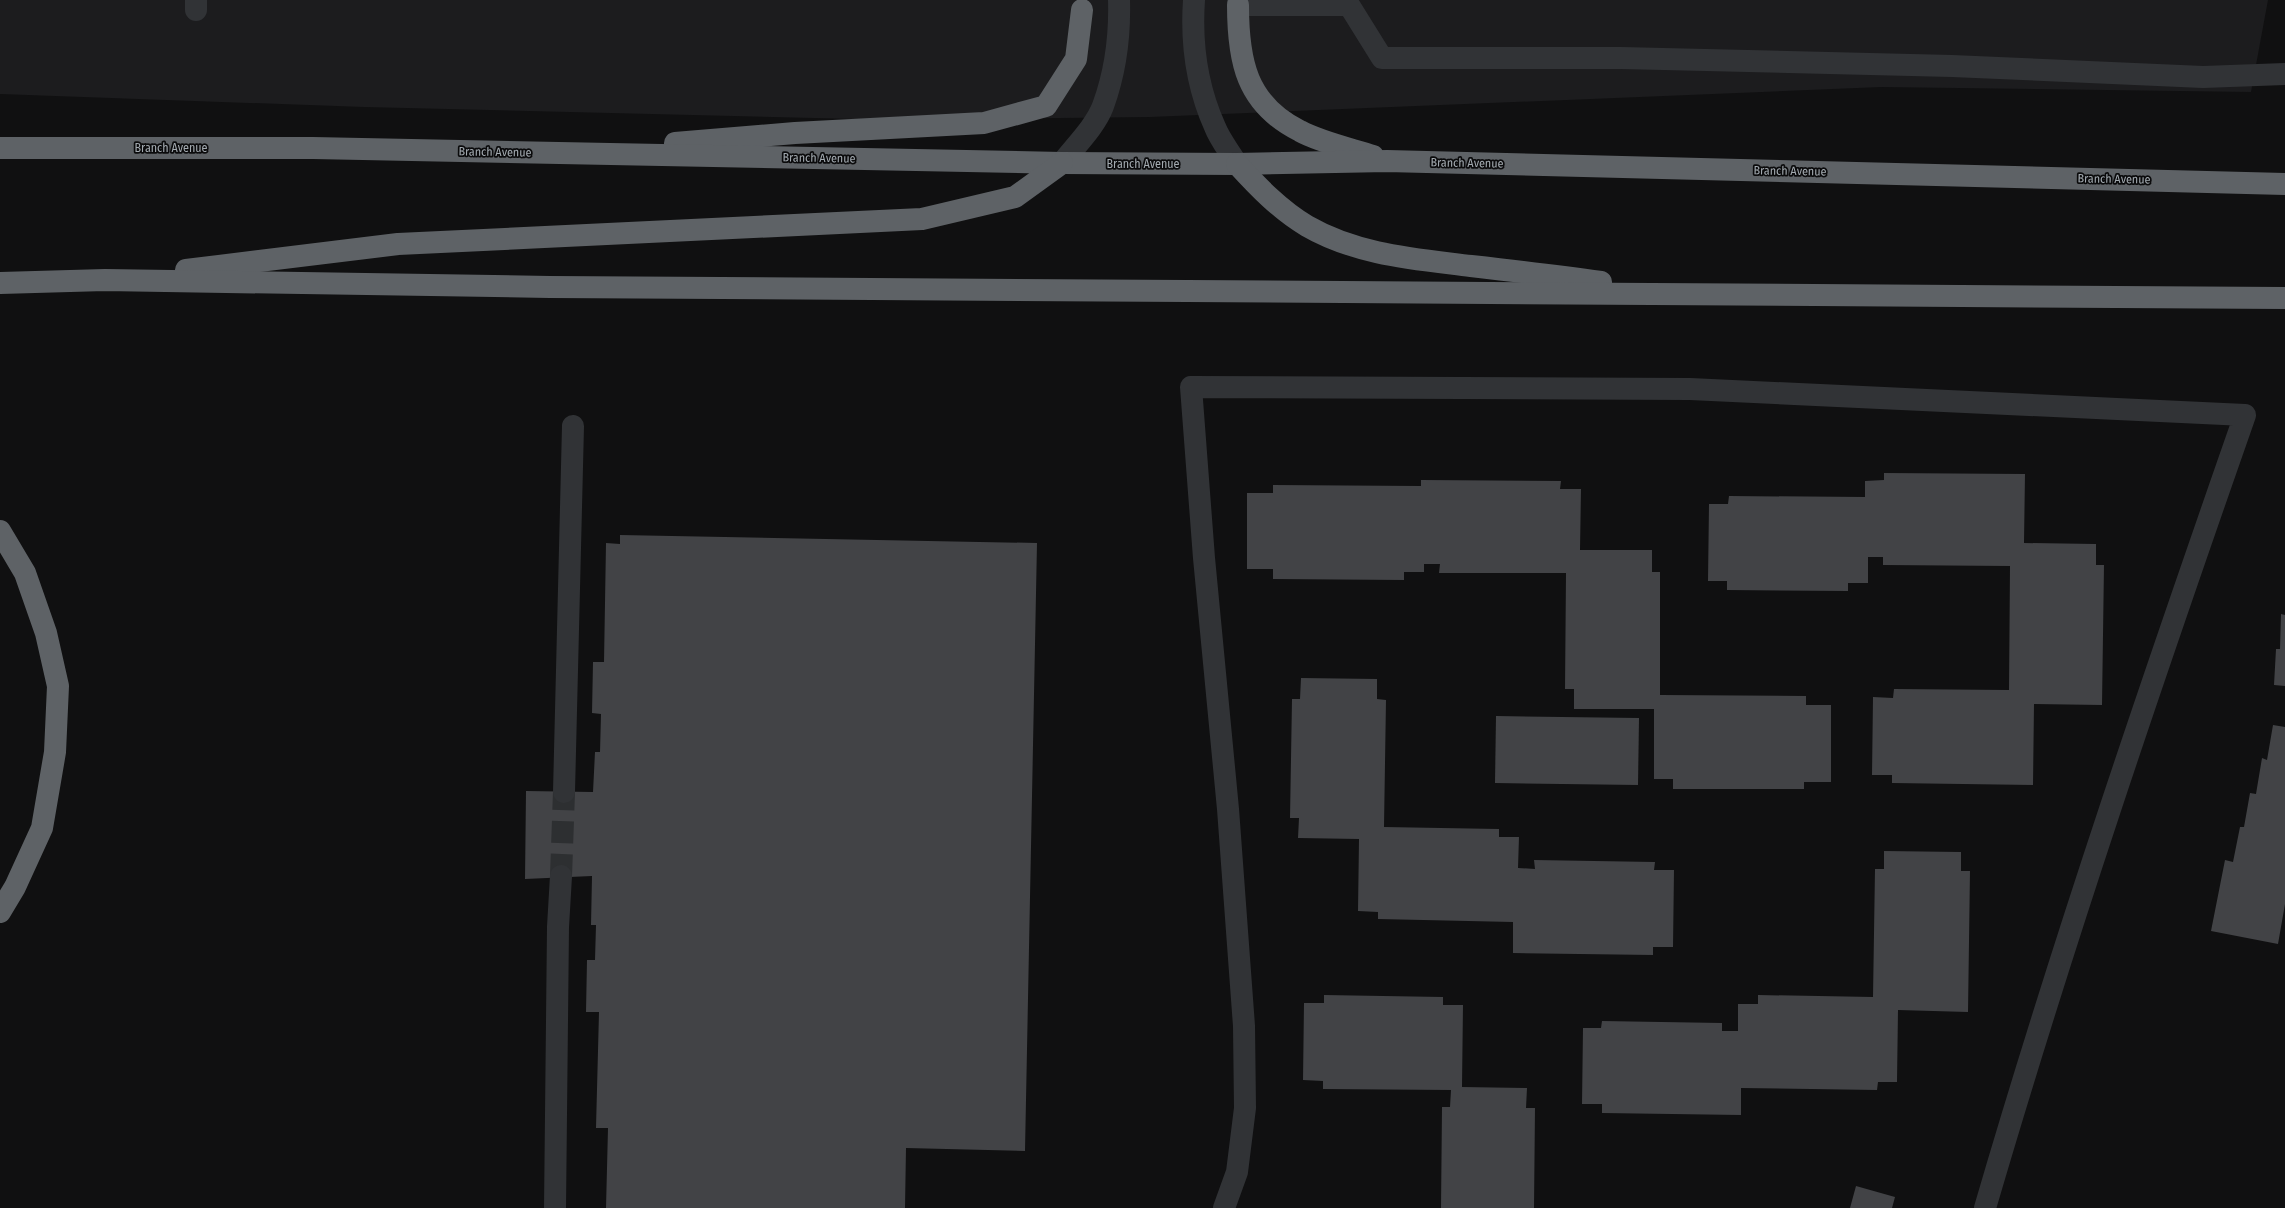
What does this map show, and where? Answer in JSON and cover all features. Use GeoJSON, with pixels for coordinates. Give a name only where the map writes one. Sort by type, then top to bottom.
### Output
{"type":"FeatureCollection","features":[{"type":"Feature","properties":{"kind":"highway"},"geometry":{"type":"LineString","coordinates":[[1238,2],[1238,31],[1246,76],[1263,105],[1300,132],[1387,161]]}},
{"type":"Feature","properties":{"kind":"highway"},"geometry":{"type":"LineString","coordinates":[[561,153],[795,133],[984,123],[1046,106],[1076,59],[1083,5]]}},
{"type":"Feature","properties":{"kind":"highway","name":"Branch Avenue"},"geometry":{"type":"LineString","coordinates":[[0,148],[313,148],[1062,163],[1237,164],[1387,161],[2285,184]]}},
{"type":"Feature","properties":{"kind":"highway"},"geometry":{"type":"LineString","coordinates":[[105,280],[398,244],[922,219],[1015,197],[1062,163]]}},
{"type":"Feature","properties":{"kind":"highway"},"geometry":{"type":"LineString","coordinates":[[1237,164],[1266,196],[1307,226],[1338,240],[1372,251],[1423,260],[1702,294]]}},
{"type":"Feature","properties":{"kind":"highway"},"geometry":{"type":"LineString","coordinates":[[0,283],[105,280],[566,288],[2285,298]]}},
{"type":"Feature","properties":{"kind":"highway"},"geometry":{"type":"LineString","coordinates":[[0,531],[25,573],[46,633],[58,686],[55,752],[42,828],[15,887],[0,912]]}},
{"type":"Feature","properties":{"kind":"lane"},"geometry":{"type":"LineString","coordinates":[[1062,163],[1089,129],[1102,107],[1114,62],[1119,0]]}},
{"type":"Feature","properties":{"kind":"lane"},"geometry":{"type":"LineString","coordinates":[[1194,0],[1192,20],[1198,85],[1215,128],[1237,164]]}},
{"type":"Feature","properties":{"kind":"lane"},"geometry":{"type":"LineString","coordinates":[[1238,2],[1349,5],[1382,58],[1621,58],[1952,66],[2203,77],[2285,74]]}},
{"type":"Feature","properties":{"kind":"lane"},"geometry":{"type":"LineString","coordinates":[[1224,1208],[1237,1172],[1245,1108],[1244,1026],[1228,809],[1204,558],[1191,387],[1690,389],[2245,415],[2140,715],[2014,1109],[1985,1208]]}},
{"type":"Feature","properties":{"kind":"lane"},"geometry":{"type":"LineString","coordinates":[[564,792],[568,543],[573,426]]}},
{"type":"Feature","properties":{"kind":"lane"},"geometry":{"type":"LineString","coordinates":[[555,1208],[558,927],[561,876]]}},
{"type":"Feature","properties":{"kind":"shaded area"},"geometry":{"type":"Polygon","coordinates":[[[0,0],[2268,0],[2251,92],[1881,87],[1150,117],[897,120],[364,107],[0,94],[0,0]]]}},
{"type":"Feature","properties":{"kind":"building"},"geometry":{"type":"Polygon","coordinates":[[[1884,473],[2025,474],[2024,543],[2096,544],[2096,565],[2104,565],[2102,705],[2034,704],[2033,785],[1892,783],[1892,775],[1872,775],[1873,697],[1893,698],[1894,689],[2009,690],[2010,566],[1883,565],[1883,557],[1868,557],[1868,583],[1848,583],[1848,591],[1727,590],[1727,581],[1708,581],[1709,504],[1728,504],[1729,496],[1865,497],[1865,481],[1884,480],[1884,473]]]}},
{"type":"Feature","properties":{"kind":"building"},"geometry":{"type":"Polygon","coordinates":[[[1421,480],[1561,481],[1560,489],[1581,489],[1580,550],[1652,550],[1652,572],[1660,572],[1660,695],[1806,696],[1806,705],[1831,705],[1831,782],[1804,782],[1804,789],[1673,789],[1673,779],[1654,779],[1654,709],[1574,709],[1574,689],[1565,689],[1566,573],[1439,573],[1440,564],[1424,564],[1424,572],[1404,572],[1404,580],[1273,579],[1273,569],[1247,569],[1247,493],[1273,493],[1273,485],[1421,486],[1421,480]]]}},
{"type":"Feature","properties":{"kind":"building"},"geometry":{"type":"Polygon","coordinates":[[[620,535],[1037,543],[1025,1151],[906,1148],[905,1208],[606,1208],[608,1128],[596,1128],[599,1012],[586,1012],[587,960],[595,960],[596,925],[591,925],[592,876],[525,879],[526,791],[593,792],[595,752],[600,752],[601,714],[592,713],[593,662],[604,662],[606,543],[620,544],[620,535]]]}},
{"type":"Feature","properties":{"kind":"building"},"geometry":{"type":"Polygon","coordinates":[[[2281,614],[2285,615],[2285,686],[2274,685],[2276,649],[2280,649],[2281,614]]]}},
{"type":"Feature","properties":{"kind":"building"},"geometry":{"type":"Polygon","coordinates":[[[1301,678],[1377,679],[1377,699],[1386,700],[1384,827],[1499,829],[1499,837],[1519,837],[1518,868],[1535,869],[1534,860],[1655,862],[1654,870],[1674,870],[1673,947],[1653,947],[1653,955],[1513,953],[1513,922],[1378,919],[1378,912],[1358,911],[1359,839],[1298,838],[1299,818],[1290,818],[1292,699],[1300,699],[1301,678]]]}},
{"type":"Feature","properties":{"kind":"building"},"geometry":{"type":"Polygon","coordinates":[[[1496,716],[1639,718],[1638,785],[1495,783],[1496,716]]]}},
{"type":"Feature","properties":{"kind":"building"},"geometry":{"type":"Polygon","coordinates":[[[2273,725],[2285,727],[2285,904],[2278,944],[2211,931],[2225,860],[2233,862],[2240,827],[2244,827],[2250,793],[2256,794],[2262,758],[2267,760],[2273,725]]]}},
{"type":"Feature","properties":{"kind":"building"},"geometry":{"type":"Polygon","coordinates":[[[1884,851],[1961,852],[1961,871],[1970,871],[1968,1012],[1898,1010],[1897,1082],[1878,1082],[1877,1090],[1741,1088],[1741,1115],[1602,1113],[1602,1104],[1582,1104],[1583,1028],[1601,1028],[1602,1021],[1722,1023],[1722,1031],[1738,1031],[1738,1004],[1758,1004],[1758,995],[1873,997],[1875,869],[1884,869],[1884,851]]]}},
{"type":"Feature","properties":{"kind":"building"},"geometry":{"type":"Polygon","coordinates":[[[1324,995],[1443,997],[1443,1005],[1463,1005],[1462,1087],[1527,1088],[1526,1108],[1535,1108],[1534,1208],[1441,1208],[1442,1107],[1450,1107],[1451,1090],[1323,1089],[1323,1081],[1303,1080],[1304,1003],[1324,1003],[1324,995]]]}},
{"type":"Feature","properties":{"kind":"building"},"geometry":{"type":"Polygon","coordinates":[[[1856,1186],[1895,1197],[1892,1208],[1850,1208],[1856,1186]]]}},
{"type":"Feature","properties":{"kind":"tunnel"},"geometry":{"type":"LineString","coordinates":[[561,876],[564,792]]}}]}
